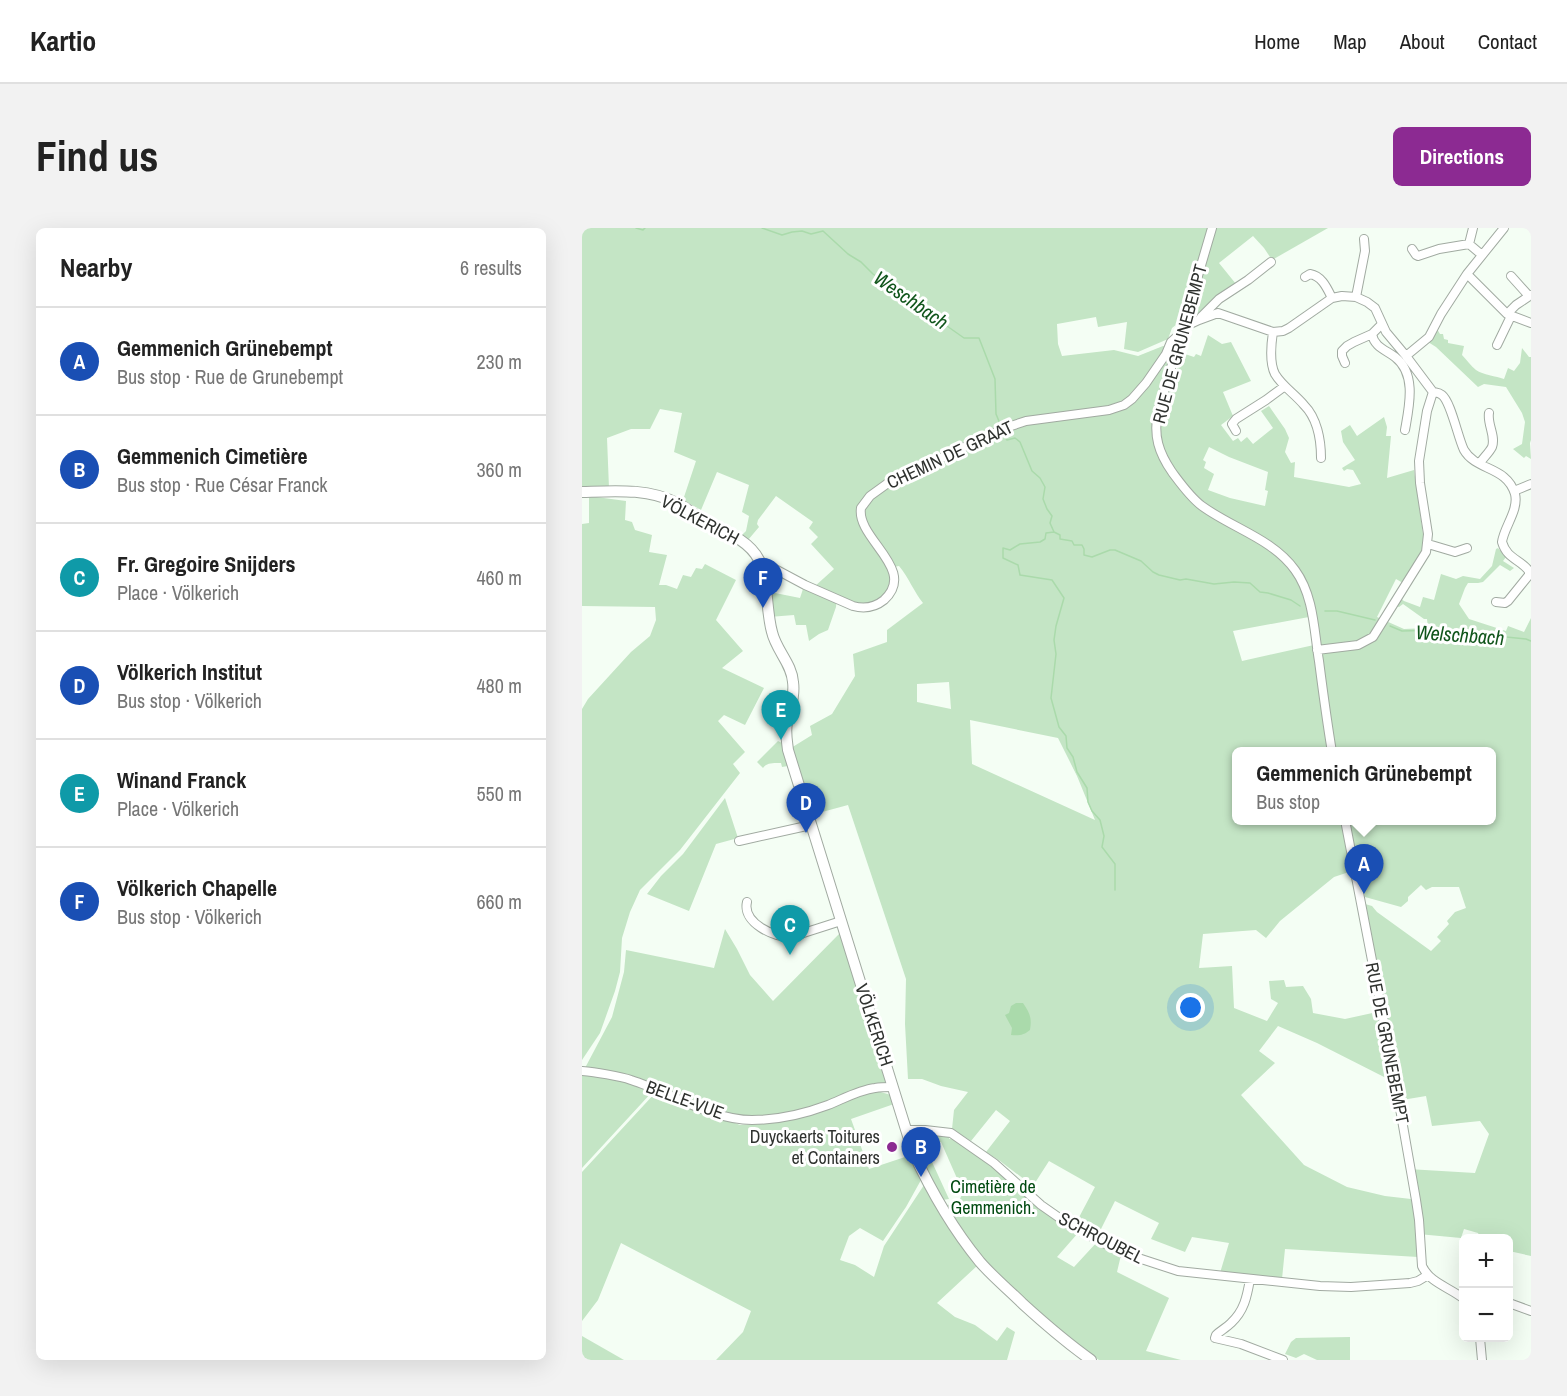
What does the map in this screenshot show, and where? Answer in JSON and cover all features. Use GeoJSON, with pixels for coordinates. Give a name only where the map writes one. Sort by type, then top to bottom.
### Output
{"type":"FeatureCollection","features":[{"type":"Feature","properties":{"kind":"main road","name":"VÖLKERICH"},"geometry":{"type":"LineString","coordinates":[[582,492],[632,492],[678,503],[702,520],[738,538],[760,561],[772,632],[792,676],[793,693],[786,741],[913,1152],[929,1185],[981,1263],[1041,1320],[1091,1360]]}},
{"type":"Feature","properties":{"kind":"street","name":"RUE DE GRUNEBEMPT"},"geometry":{"type":"LineString","coordinates":[[1212,228],[1156,420],[1156,436],[1161,453],[1195,501],[1279,552],[1300,577],[1308,596],[1331,747]]}},
{"type":"Feature","properties":{"kind":"street"},"geometry":{"type":"LineString","coordinates":[[1469,244],[1473,228]]}},
{"type":"Feature","properties":{"kind":"street"},"geometry":{"type":"LineString","coordinates":[[1406,356],[1429,337],[1467,273],[1504,228]]}},
{"type":"Feature","properties":{"kind":"street"},"geometry":{"type":"LineString","coordinates":[[1356,297],[1365,251],[1364,239]]}},
{"type":"Feature","properties":{"kind":"street"},"geometry":{"type":"LineString","coordinates":[[1412,249],[1418,256],[1439,249],[1469,244],[1482,255]]}},
{"type":"Feature","properties":{"kind":"street"},"geometry":{"type":"LineString","coordinates":[[1199,320],[1219,299],[1271,262]]}},
{"type":"Feature","properties":{"kind":"street"},"geometry":{"type":"LineString","coordinates":[[1467,273],[1509,315],[1531,323]]}},
{"type":"Feature","properties":{"kind":"street"},"geometry":{"type":"LineString","coordinates":[[1305,277],[1310,274],[1316,275],[1332,298]]}},
{"type":"Feature","properties":{"kind":"street"},"geometry":{"type":"LineString","coordinates":[[1497,345],[1509,315],[1530,296],[1511,276]]}},
{"type":"Feature","properties":{"kind":"street"},"geometry":{"type":"LineString","coordinates":[[1181,331],[1199,320],[1218,313],[1273,332],[1283,331],[1332,298],[1342,296],[1356,297],[1375,308],[1386,332],[1433,392],[1445,398],[1464,449],[1471,458],[1502,475],[1514,491],[1515,506],[1502,543],[1509,556],[1527,568],[1529,575],[1509,601],[1496,602]]}},
{"type":"Feature","properties":{"kind":"street"},"geometry":{"type":"LineString","coordinates":[[1345,363],[1342,351],[1347,346],[1372,334],[1382,324]]}},
{"type":"Feature","properties":{"kind":"street","name":"CHEMIN DE GRAAT"},"geometry":{"type":"LineString","coordinates":[[760,561],[805,585],[853,606],[861,609],[876,606],[888,596],[894,580],[891,566],[862,519],[861,508],[874,493],[888,483],[1005,428],[1036,418],[1109,410],[1124,405],[1139,392],[1166,354],[1171,342],[1181,331]]}},
{"type":"Feature","properties":{"kind":"street"},"geometry":{"type":"LineString","coordinates":[[1273,332],[1272,361],[1276,375],[1313,418],[1320,442],[1321,458]]}},
{"type":"Feature","properties":{"kind":"street"},"geometry":{"type":"LineString","coordinates":[[1372,334],[1375,342],[1382,349],[1397,358],[1408,377],[1410,395],[1405,430]]}},
{"type":"Feature","properties":{"kind":"street"},"geometry":{"type":"LineString","coordinates":[[1236,430],[1233,422],[1285,386]]}},
{"type":"Feature","properties":{"kind":"street"},"geometry":{"type":"LineString","coordinates":[[1317,650],[1358,645],[1373,637],[1426,552],[1428,534],[1419,461],[1427,411],[1433,392]]}},
{"type":"Feature","properties":{"kind":"street"},"geometry":{"type":"LineString","coordinates":[[1480,464],[1493,442],[1489,423],[1490,412]]}},
{"type":"Feature","properties":{"kind":"street"},"geometry":{"type":"LineString","coordinates":[[1514,491],[1531,484]]}},
{"type":"Feature","properties":{"kind":"street"},"geometry":{"type":"LineString","coordinates":[[1428,544],[1455,552],[1467,548]]}},
{"type":"Feature","properties":{"kind":"street"},"geometry":{"type":"LineString","coordinates":[[739,841],[811,825]]}},
{"type":"Feature","properties":{"kind":"street","name":"RUE DE GRUNEBEMPT"},"geometry":{"type":"LineString","coordinates":[[1346,825],[1416,1200],[1422,1266],[1428,1275]]}},
{"type":"Feature","properties":{"kind":"street"},"geometry":{"type":"LineString","coordinates":[[747,902],[746,908],[751,919],[758,926],[783,938],[841,921]]}},
{"type":"Feature","properties":{"kind":"street","name":"BELLE-VUE"},"geometry":{"type":"LineString","coordinates":[[582,1071],[630,1079],[719,1114],[750,1120],[775,1119],[798,1114],[867,1089],[893,1088]]}},
{"type":"Feature","properties":{"kind":"street","name":"SCHROUBEL"},"geometry":{"type":"LineString","coordinates":[[906,1130],[941,1131],[959,1138],[994,1163],[1049,1212],[1071,1226],[1123,1253],[1178,1271],[1250,1280],[1351,1287],[1410,1283],[1428,1275]]}},
{"type":"Feature","properties":{"kind":"street"},"geometry":{"type":"LineString","coordinates":[[1428,1275],[1433,1281],[1459,1296]]}},
{"type":"Feature","properties":{"kind":"street"},"geometry":{"type":"LineString","coordinates":[[1250,1280],[1245,1306],[1215,1338],[1241,1344],[1283,1360]]}},
{"type":"Feature","properties":{"kind":"street"},"geometry":{"type":"LineString","coordinates":[[1513,1304],[1531,1311]]}},
{"type":"Feature","properties":{"kind":"street"},"geometry":{"type":"LineString","coordinates":[[1480,1342],[1482,1360]]}},
{"type":"Feature","properties":{"kind":"green space"},"geometry":{"type":"Polygon","coordinates":[[[582,228],[1210,228],[1184,314],[1181,321],[1172,328],[1168,339],[1138,352],[1124,349],[1127,322],[1098,327],[1096,317],[1057,324],[1058,344],[1062,356],[1114,350],[1138,356],[1163,346],[1166,347],[1135,392],[1122,402],[1102,409],[1036,417],[998,427],[891,478],[875,488],[869,495],[873,498],[898,480],[1009,429],[1040,421],[1111,412],[1127,407],[1148,386],[1173,346],[1152,431],[1160,458],[1180,488],[1197,506],[1262,543],[1284,560],[1299,581],[1307,605],[1309,617],[1233,631],[1242,661],[1314,645],[1318,681],[1319,652],[1315,610],[1312,596],[1300,570],[1283,550],[1272,542],[1223,515],[1201,499],[1174,468],[1161,445],[1159,426],[1161,416],[1182,353],[1194,357],[1196,354],[1201,356],[1208,335],[1222,344],[1231,342],[1251,381],[1223,392],[1233,416],[1221,425],[1233,441],[1238,438],[1241,442],[1247,437],[1253,444],[1273,428],[1261,411],[1269,406],[1289,438],[1285,452],[1291,463],[1295,462],[1294,477],[1349,487],[1361,484],[1353,470],[1344,471],[1342,468],[1355,460],[1343,442],[1341,431],[1350,425],[1357,436],[1384,417],[1387,427],[1386,436],[1391,436],[1387,478],[1414,470],[1424,541],[1420,556],[1403,583],[1396,579],[1377,617],[1404,629],[1428,628],[1427,619],[1403,604],[1399,607],[1395,606],[1400,598],[1420,607],[1423,597],[1434,600],[1441,574],[1456,579],[1463,576],[1480,579],[1492,566],[1496,549],[1498,548],[1506,557],[1503,561],[1514,568],[1510,571],[1500,565],[1483,582],[1468,583],[1459,604],[1469,619],[1506,631],[1508,626],[1524,632],[1531,618],[1531,1256],[1513,1252],[1513,1234],[1478,1234],[1464,1229],[1462,1234],[1459,1234],[1459,1238],[1418,1234],[1418,1257],[1285,1249],[1282,1279],[1220,1273],[1229,1243],[1192,1237],[1185,1252],[1151,1239],[1159,1223],[1115,1201],[1098,1235],[1076,1223],[1095,1187],[1049,1161],[1033,1186],[986,1152],[1010,1121],[996,1110],[971,1141],[952,1129],[954,1110],[968,1092],[922,1079],[908,1079],[905,1024],[906,979],[848,805],[811,815],[791,748],[812,735],[810,726],[832,714],[855,676],[853,654],[887,642],[887,630],[923,603],[899,566],[888,568],[889,586],[883,597],[873,604],[862,605],[837,597],[828,630],[809,641],[806,625],[796,625],[794,615],[769,617],[765,591],[800,598],[805,583],[814,587],[834,569],[811,544],[818,537],[809,528],[813,522],[776,496],[758,520],[759,527],[748,540],[742,535],[746,531],[749,516],[742,512],[749,485],[717,472],[701,510],[683,500],[696,461],[674,452],[682,413],[660,409],[650,429],[631,429],[607,438],[609,488],[582,488],[582,228]],[[1209,447],[1203,460],[1206,462],[1204,468],[1214,474],[1208,490],[1265,506],[1268,472],[1209,447]],[[949,682],[917,684],[917,702],[951,709],[949,682]],[[970,720],[972,764],[1095,820],[1058,738],[970,720]],[[1352,871],[1334,877],[1280,921],[1266,938],[1256,930],[1203,934],[1199,968],[1232,966],[1234,1008],[1267,1021],[1278,1003],[1271,999],[1269,981],[1284,980],[1286,987],[1303,986],[1311,999],[1313,1013],[1345,1019],[1377,1012],[1358,902],[1372,906],[1431,951],[1441,941],[1437,937],[1449,924],[1447,921],[1455,912],[1466,908],[1459,887],[1432,887],[1426,890],[1421,885],[1401,907],[1365,897],[1361,875],[1352,871]],[[1278,1026],[1259,1051],[1275,1063],[1241,1095],[1304,1165],[1347,1187],[1385,1196],[1411,1199],[1408,1169],[1475,1173],[1489,1134],[1480,1121],[1432,1126],[1426,1096],[1396,1101],[1390,1080],[1278,1026]]]}},
{"type":"Feature","properties":{"kind":"green space"},"geometry":{"type":"Polygon","coordinates":[[[1216,228],[1328,228],[1272,260],[1253,236],[1219,263],[1236,284],[1197,318],[1190,321],[1188,319],[1216,228]]]}},
{"type":"Feature","properties":{"kind":"green space"},"geometry":{"type":"Polygon","coordinates":[[[1437,329],[1440,334],[1443,334],[1444,339],[1448,340],[1448,343],[1464,346],[1462,355],[1476,370],[1486,374],[1504,379],[1508,368],[1514,371],[1520,363],[1522,348],[1531,357],[1531,459],[1526,456],[1524,458],[1513,449],[1522,444],[1525,422],[1506,387],[1484,384],[1478,387],[1428,342],[1437,329]]]}},
{"type":"Feature","properties":{"kind":"green space"},"geometry":{"type":"Polygon","coordinates":[[[589,496],[626,501],[625,520],[632,522],[635,530],[652,535],[649,552],[667,555],[659,585],[677,589],[683,575],[691,577],[696,568],[702,569],[705,564],[736,580],[716,620],[743,651],[722,668],[764,688],[745,725],[724,715],[718,721],[745,752],[733,764],[740,773],[680,850],[640,890],[622,938],[620,972],[615,991],[600,1033],[582,1060],[582,709],[588,699],[631,652],[650,636],[656,620],[655,607],[582,606],[582,524],[589,523],[589,496]]]}},
{"type":"Feature","properties":{"kind":"green space"},"geometry":{"type":"Polygon","coordinates":[[[778,741],[782,743],[788,766],[782,767],[781,763],[774,763],[763,768],[757,762],[778,741]]]}},
{"type":"Feature","properties":{"kind":"green space"},"geometry":{"type":"Polygon","coordinates":[[[725,798],[738,838],[716,844],[689,911],[647,894],[683,854],[725,798]]]}},
{"type":"Feature","properties":{"kind":"green space"},"geometry":{"type":"Polygon","coordinates":[[[725,929],[750,975],[773,1001],[840,933],[889,1084],[787,1114],[764,1117],[731,1116],[585,1068],[612,1017],[624,972],[626,950],[714,968],[725,929]]]}},
{"type":"Feature","properties":{"kind":"green space"},"geometry":{"type":"Polygon","coordinates":[[[582,1075],[612,1078],[653,1091],[582,1168],[582,1075]]]}},
{"type":"Feature","properties":{"kind":"green space"},"geometry":{"type":"Polygon","coordinates":[[[877,1091],[891,1095],[894,1104],[851,1119],[869,1169],[911,1155],[921,1180],[883,1241],[860,1228],[849,1236],[840,1260],[855,1265],[874,1277],[884,1246],[924,1185],[978,1265],[937,1303],[955,1317],[975,1325],[997,1341],[1007,1327],[1015,1332],[1007,1360],[716,1360],[743,1332],[751,1311],[621,1243],[598,1300],[582,1321],[582,1172],[656,1092],[740,1125],[760,1124],[877,1091]]]}},
{"type":"Feature","properties":{"kind":"green space"},"geometry":{"type":"Polygon","coordinates":[[[924,1133],[929,1143],[927,1151],[949,1199],[942,1200],[912,1136],[924,1133]]]}},
{"type":"Feature","properties":{"kind":"green space","name":"Cimetière de Gemmenich."},"geometry":{"type":"Polygon","coordinates":[[[933,1135],[949,1135],[949,1139],[955,1138],[1078,1233],[1057,1257],[1074,1267],[1097,1242],[1121,1255],[1117,1272],[1169,1298],[1146,1351],[1181,1360],[1099,1360],[1080,1347],[993,1271],[946,1209],[948,1205],[960,1199],[963,1192],[941,1142],[936,1142],[933,1135]]]}},
{"type":"Feature","properties":{"kind":"green space"},"geometry":{"type":"Polygon","coordinates":[[[582,1336],[624,1360],[582,1360],[582,1336]]]}},
{"type":"Feature","properties":{"kind":"green space"},"geometry":{"type":"Polygon","coordinates":[[[1350,1337],[1350,1360],[1317,1360],[1304,1354],[1296,1358],[1285,1354],[1291,1342],[1296,1338],[1350,1337]]]}},
{"type":"Feature","properties":{"kind":"shaded area"},"geometry":{"type":"Polygon","coordinates":[[[1016,1003],[1023,1003],[1027,1010],[1031,1019],[1030,1030],[1021,1035],[1011,1035],[1012,1028],[1005,1015],[1016,1003]]]}},
{"type":"Feature","properties":{"kind":"waterway","name":"Weschbach"},"geometry":{"type":"LineString","coordinates":[[636,228],[643,230],[645,228]]}},
{"type":"Feature","properties":{"kind":"waterway","name":"Weschbach"},"geometry":{"type":"LineString","coordinates":[[762,228],[782,235],[802,231],[811,234],[823,231],[873,274],[964,338],[979,338],[995,379],[996,414],[1001,426]]}},
{"type":"Feature","properties":{"kind":"waterway","name":"Welschbach"},"geometry":{"type":"LineString","coordinates":[[1004,436],[1007,440],[1015,438],[1020,442],[1032,471],[1045,487],[1043,499],[1052,516],[1050,523],[1054,532],[1060,535],[1060,539],[1072,541],[1074,545],[1082,545],[1084,555],[1092,557],[1115,550],[1141,561],[1159,575],[1214,584],[1250,583],[1260,592],[1291,600],[1300,606]]}},
{"type":"Feature","properties":{"kind":"waterway"},"geometry":{"type":"LineString","coordinates":[[1054,532],[1046,533],[1045,539],[1040,542],[1020,544],[1010,550],[1003,548],[1003,558],[1018,565],[1020,575],[1052,580],[1064,598],[1054,640],[1056,654],[1051,698],[1059,727],[1066,736],[1067,748],[1087,788],[1088,802],[1100,820],[1104,836],[1102,847],[1115,864],[1115,890]]}},
{"type":"Feature","properties":{"kind":"waterway","name":"Welschbach"},"geometry":{"type":"LineString","coordinates":[[1325,611],[1337,611],[1375,620]]}},
{"type":"Feature","properties":{"kind":"waterway","name":"Welschbach"},"geometry":{"type":"LineString","coordinates":[[1390,626],[1402,631],[1437,630],[1531,641]]}},
{"type":"Feature","properties":{"kind":"place","name":"Völkerich Chapelle"},"geometry":{"type":"Point","coordinates":[763,608]}},
{"type":"Feature","properties":{"kind":"place","name":"Winand Franck"},"geometry":{"type":"Point","coordinates":[781,740]}},
{"type":"Feature","properties":{"kind":"place","name":"Völkerich Institut"},"geometry":{"type":"Point","coordinates":[806,833]}},
{"type":"Feature","properties":{"kind":"place","name":"Gemmenich Grünebempt"},"geometry":{"type":"Point","coordinates":[1364,894]}},
{"type":"Feature","properties":{"kind":"place","name":"Fr. Gregoire Snijders"},"geometry":{"type":"Point","coordinates":[790,955]}},
{"type":"Feature","properties":{"kind":"place","name":"Duyckaerts Toitures et Containers"},"geometry":{"type":"Point","coordinates":[892,1147]}},
{"type":"Feature","properties":{"kind":"place","name":"Gemmenich Cimetière"},"geometry":{"type":"Point","coordinates":[921,1177]}}]}
